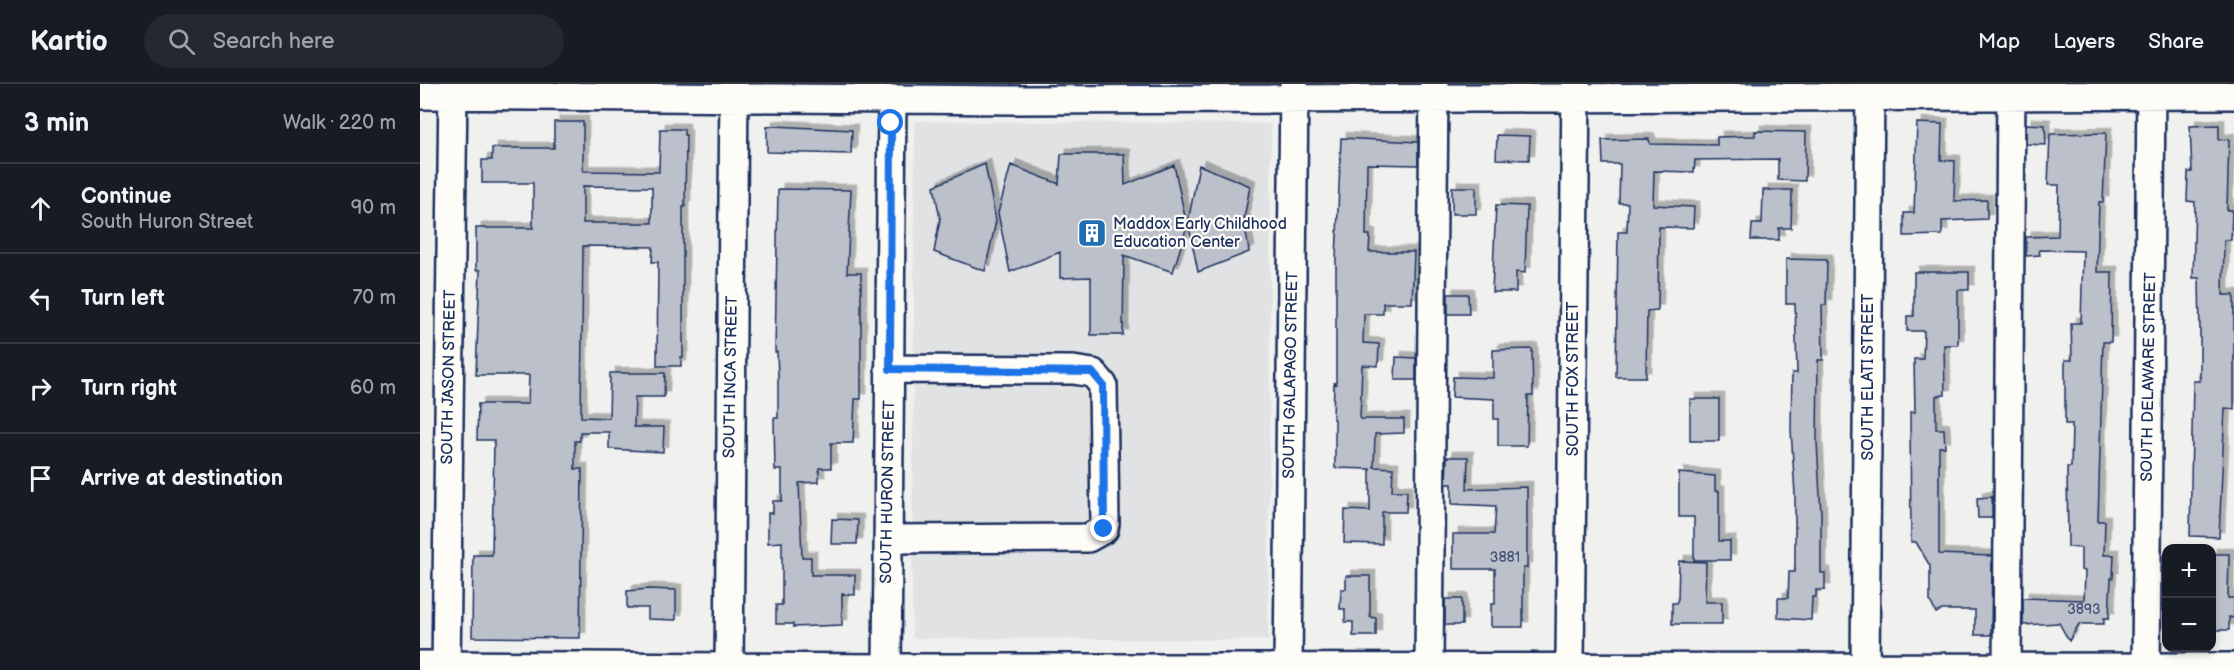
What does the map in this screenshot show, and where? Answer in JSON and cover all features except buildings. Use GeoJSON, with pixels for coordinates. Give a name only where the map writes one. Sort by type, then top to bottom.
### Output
{"type":"FeatureCollection","features":[{"type":"Feature","properties":{"kind":"street"},"geometry":{"type":"LineString","coordinates":[[420,95],[453,90],[880,94],[2151,89],[2234,95]]}},
{"type":"Feature","properties":{"kind":"street","name":"SOUTH DELAWARE STREET"},"geometry":{"type":"LineString","coordinates":[[2146,668],[2151,89]]}},
{"type":"Feature","properties":{"kind":"street","name":"SOUTH JASON STREET"},"geometry":{"type":"LineString","coordinates":[[437,667],[453,90]]}},
{"type":"Feature","properties":{"kind":"street","name":"SOUTH FOX STREET"},"geometry":{"type":"LineString","coordinates":[[1576,90],[1570,659],[1579,669]]}},
{"type":"Feature","properties":{"kind":"street","name":"SOUTH ELATI STREET"},"geometry":{"type":"LineString","coordinates":[[1865,669],[1870,90]]}},
{"type":"Feature","properties":{"kind":"street"},"geometry":{"type":"LineString","coordinates":[[2007,668],[2011,90]]}},
{"type":"Feature","properties":{"kind":"street","name":"SOUTH INCA STREET"},"geometry":{"type":"LineString","coordinates":[[729,668],[734,91]]}},
{"type":"Feature","properties":{"kind":"street","name":"SOUTH GALAPAGO STREET"},"geometry":{"type":"LineString","coordinates":[[1275,668],[1294,91]]}},
{"type":"Feature","properties":{"kind":"street"},"geometry":{"type":"LineString","coordinates":[[1429,667],[1434,91]]}},
{"type":"Feature","properties":{"kind":"street","name":"SOUTH HURON STREET"},"geometry":{"type":"LineString","coordinates":[[880,94],[890,369],[887,668]]}},
{"type":"Feature","properties":{"kind":"street"},"geometry":{"type":"LineString","coordinates":[[888,538],[1088,538],[1104,529],[1105,523],[1103,385],[1092,372],[890,369]]}},
{"type":"Feature","properties":{"kind":"street"},"geometry":{"type":"LineString","coordinates":[[437,667],[1865,669],[2234,667]]}},
{"type":"Feature","properties":{"kind":"shaded area"},"geometry":{"type":"Polygon","coordinates":[[[915,121],[1271,124],[1268,640],[912,638],[915,121]]]}},
{"type":"Feature","properties":{"kind":"place","name":"Maddox Early Childhood Education Center"},"geometry":{"type":"Point","coordinates":[1092,233]}},
{"type":"Feature","properties":{"kind":"route"},"geometry":{"type":"LineString","coordinates":[[891,123],[890,369],[1092,372],[1103,385],[1104,529]]}}]}
